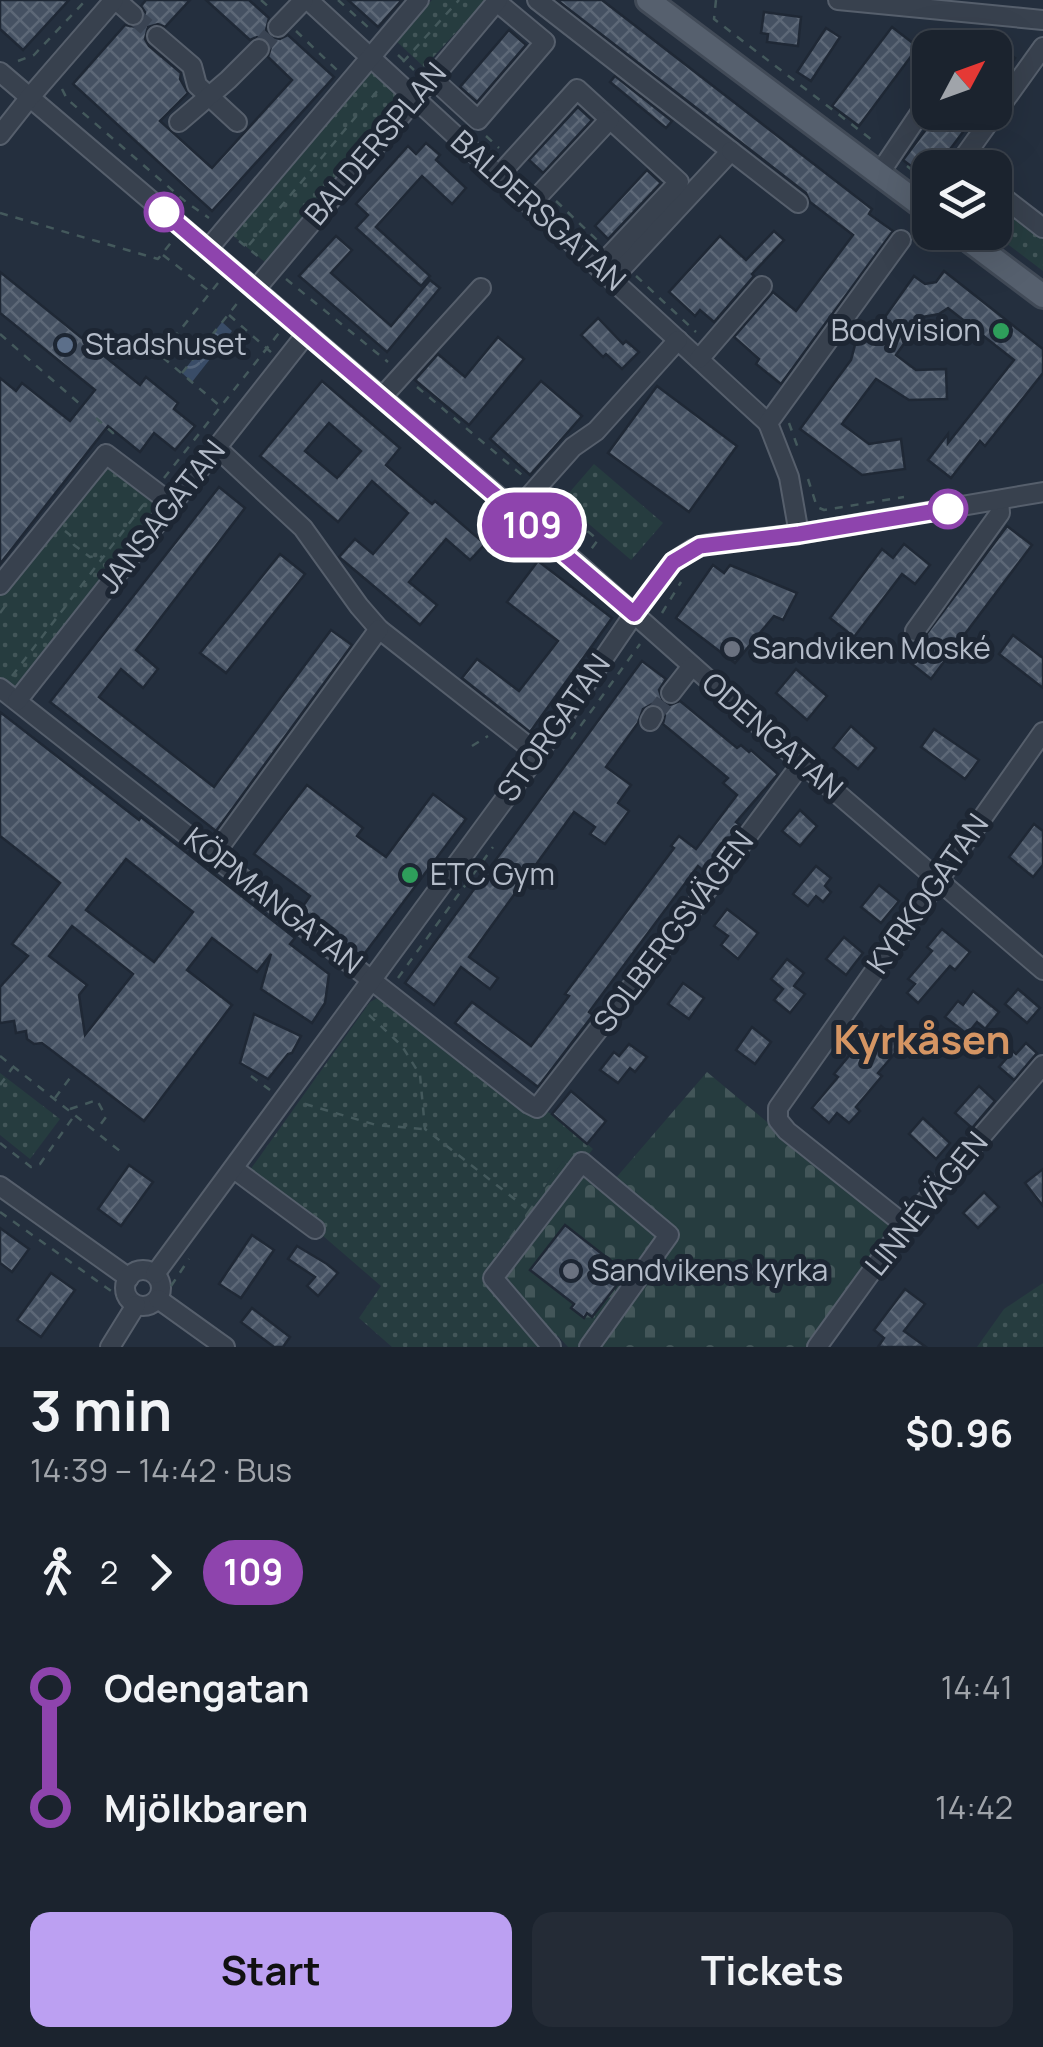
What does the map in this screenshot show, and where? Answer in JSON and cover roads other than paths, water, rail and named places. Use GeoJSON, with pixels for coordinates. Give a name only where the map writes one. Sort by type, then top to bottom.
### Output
{"type":"FeatureCollection","features":[{"type":"Feature","properties":{"kind":"main road"},"geometry":{"type":"LineString","coordinates":[[648,0],[885,164],[912,191]]}},
{"type":"Feature","properties":{"kind":"main road"},"geometry":{"type":"LineString","coordinates":[[982,250],[1043,296]]}},
{"type":"Feature","properties":{"kind":"street"},"geometry":{"type":"LineString","coordinates":[[0,135],[115,0],[134,15]]}},
{"type":"Feature","properties":{"kind":"street"},"geometry":{"type":"LineString","coordinates":[[282,24],[306,0]]}},
{"type":"Feature","properties":{"kind":"street","name":"BALDERSGATAN"},"geometry":{"type":"LineString","coordinates":[[306,0],[530,204],[612,267],[678,340],[705,352],[768,423]]}},
{"type":"Feature","properties":{"kind":"street","name":"BALDERSPLAN"},"geometry":{"type":"LineString","coordinates":[[208,250],[420,0]]}},
{"type":"Feature","properties":{"kind":"street"},"geometry":{"type":"LineString","coordinates":[[537,0],[798,203]]}},
{"type":"Feature","properties":{"kind":"street"},"geometry":{"type":"LineString","coordinates":[[838,0],[1043,20]]}},
{"type":"Feature","properties":{"kind":"street"},"geometry":{"type":"LineString","coordinates":[[430,80],[478,120],[546,42],[498,1]]}},
{"type":"Feature","properties":{"kind":"street","name":"BALDERSPLAN"},"geometry":{"type":"LineString","coordinates":[[247,295],[498,1]]}},
{"type":"Feature","properties":{"kind":"street"},"geometry":{"type":"LineString","coordinates":[[157,36],[192,66],[197,85],[237,122]]}},
{"type":"Feature","properties":{"kind":"street"},"geometry":{"type":"LineString","coordinates":[[971,150],[1043,47]]}},
{"type":"Feature","properties":{"kind":"street"},"geometry":{"type":"LineString","coordinates":[[179,122],[259,49]]}},
{"type":"Feature","properties":{"kind":"street","name":"ODENGATAN"},"geometry":{"type":"LineString","coordinates":[[0,72],[208,250],[247,295],[307,333],[382,396],[1043,970]]}},
{"type":"Feature","properties":{"kind":"street"},"geometry":{"type":"LineString","coordinates":[[498,176],[577,89],[679,182],[612,267]]}},
{"type":"Feature","properties":{"kind":"street"},"geometry":{"type":"LineString","coordinates":[[530,204],[610,118]]}},
{"type":"Feature","properties":{"kind":"street"},"geometry":{"type":"LineString","coordinates":[[885,164],[912,124]]}},
{"type":"Feature","properties":{"kind":"street"},"geometry":{"type":"LineString","coordinates":[[612,267],[731,152]]}},
{"type":"Feature","properties":{"kind":"street"},"geometry":{"type":"LineString","coordinates":[[1012,204],[1043,228]]}},
{"type":"Feature","properties":{"kind":"street"},"geometry":{"type":"LineString","coordinates":[[799,534],[789,477],[768,423],[901,240]]}},
{"type":"Feature","properties":{"kind":"street"},"geometry":{"type":"LineString","coordinates":[[705,352],[762,286]]}},
{"type":"Feature","properties":{"kind":"street"},"geometry":{"type":"LineString","coordinates":[[382,396],[481,288]]}},
{"type":"Feature","properties":{"kind":"street","name":"JANSAGATAN"},"geometry":{"type":"LineString","coordinates":[[6,693],[172,504],[307,333]]}},
{"type":"Feature","properties":{"kind":"street"},"geometry":{"type":"LineString","coordinates":[[516,511],[573,447],[596,432],[678,340]]}},
{"type":"Feature","properties":{"kind":"street"},"geometry":{"type":"LineString","coordinates":[[217,448],[303,528],[379,629],[538,754]]}},
{"type":"Feature","properties":{"kind":"street"},"geometry":{"type":"LineString","coordinates":[[0,585],[106,454],[172,504]]}},
{"type":"Feature","properties":{"kind":"street","name":"STORGATAN"},"geometry":{"type":"LineString","coordinates":[[155,1274],[538,754],[673,562],[693,549],[714,543],[799,534],[1043,492]]}},
{"type":"Feature","properties":{"kind":"street"},"geometry":{"type":"LineString","coordinates":[[914,631],[1000,513],[998,500]]}},
{"type":"Feature","properties":{"kind":"street"},"geometry":{"type":"LineString","coordinates":[[214,856],[379,629]]}},
{"type":"Feature","properties":{"kind":"street"},"geometry":{"type":"LineString","coordinates":[[671,693],[692,666]]}},
{"type":"Feature","properties":{"kind":"street","name":"KÖPMANGATAN"},"geometry":{"type":"LineString","coordinates":[[6,693],[529,1104],[537,1108],[545,1101]]}},
{"type":"Feature","properties":{"kind":"street","name":"KYRKOGATAN"},"geometry":{"type":"LineString","coordinates":[[905,1225],[787,1130],[777,1116],[778,1108],[1043,732]]}},
{"type":"Feature","properties":{"kind":"street","name":"SOLBERGSVÄGEN"},"geometry":{"type":"LineString","coordinates":[[545,1101],[802,763]]}},
{"type":"Feature","properties":{"kind":"street","name":"LINNÉVÄGEN"},"geometry":{"type":"LineString","coordinates":[[817,1347],[905,1225],[1043,1064]]}},
{"type":"Feature","properties":{"kind":"street"},"geometry":{"type":"LineString","coordinates":[[551,1347],[493,1278],[582,1162],[669,1234],[588,1347]]}},
{"type":"Feature","properties":{"kind":"street"},"geometry":{"type":"LineString","coordinates":[[234,1169],[314,1229]]}},
{"type":"Feature","properties":{"kind":"street"},"geometry":{"type":"LineString","coordinates":[[0,1186],[128,1278]]}},
{"type":"Feature","properties":{"kind":"street"},"geometry":{"type":"LineString","coordinates":[[144,1270],[155,1274],[162,1288],[158,1299],[146,1306],[135,1306],[126,1293],[128,1278],[144,1270]]}},
{"type":"Feature","properties":{"kind":"street"},"geometry":{"type":"LineString","coordinates":[[158,1299],[225,1347]]}},
{"type":"Feature","properties":{"kind":"street"},"geometry":{"type":"LineString","coordinates":[[110,1347],[135,1306]]}},
{"type":"Feature","properties":{"kind":"water"},"geometry":{"type":"Polygon","coordinates":[[[222,322],[232,331],[192,382],[182,373],[222,322]]]}},
{"type":"Feature","properties":{"kind":"tunnel"},"geometry":{"type":"LineString","coordinates":[[133,15],[157,36]]}},
{"type":"Feature","properties":{"kind":"tunnel"},"geometry":{"type":"LineString","coordinates":[[259,49],[278,27]]}},
{"type":"Feature","properties":{"kind":"tunnel"},"geometry":{"type":"LineString","coordinates":[[653,716],[671,693]]}},
{"type":"Feature","properties":{"kind":"place","name":"Bodyvision"},"geometry":{"type":"Point","coordinates":[1001,331]}},
{"type":"Feature","properties":{"kind":"place","name":"Stadshuset"},"geometry":{"type":"Point","coordinates":[65,345]}},
{"type":"Feature","properties":{"kind":"place","name":"Sandviken Moské"},"geometry":{"type":"Point","coordinates":[732,649]}},
{"type":"Feature","properties":{"kind":"place","name":"ETC Gym"},"geometry":{"type":"Point","coordinates":[410,875]}},
{"type":"Feature","properties":{"kind":"place","name":"Sandvikens kyrka"},"geometry":{"type":"Point","coordinates":[571,1271]}},
{"type":"Feature","properties":{"kind":"district","name":"Kyrkåsen"},"geometry":{"type":"Point","coordinates":[922,1040]}}]}
